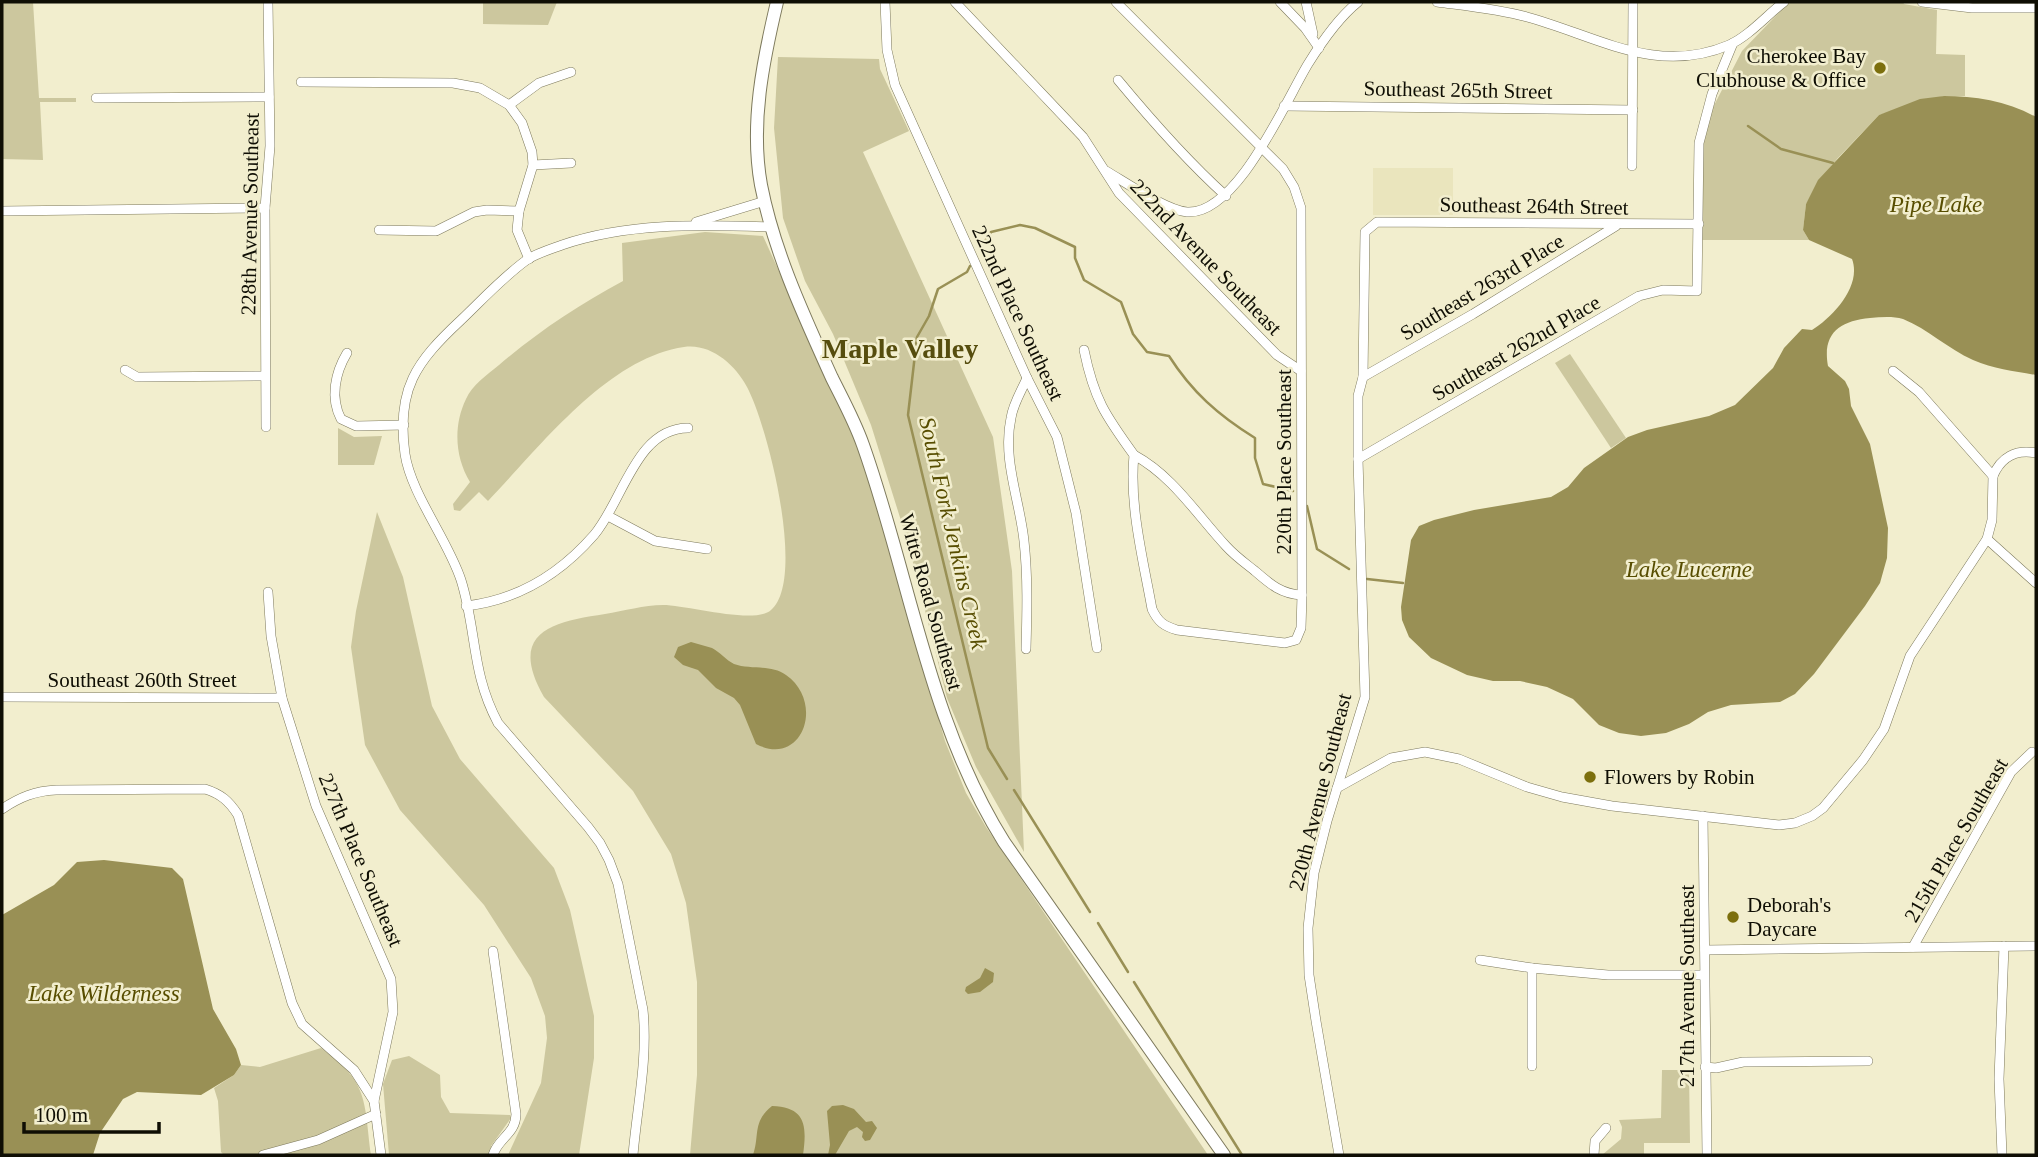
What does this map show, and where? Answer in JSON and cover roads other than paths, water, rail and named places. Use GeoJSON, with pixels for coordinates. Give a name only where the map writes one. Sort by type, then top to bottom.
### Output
{"type":"FeatureCollection","features":[{"type":"Feature","properties":{"kind":"street","name":"228th Avenue Southeast"},"geometry":{"type":"LineString","coordinates":[[266,427],[265,208],[270,146],[268,2]]}},
{"type":"Feature","properties":{"kind":"street","name":"Witte Road Southeast"},"geometry":{"type":"LineString","coordinates":[[776,2],[758,100],[758,158],[765,201],[799,304],[862,442],[945,719],[976,793],[1034,887],[1224,1155]]}},
{"type":"Feature","properties":{"kind":"street","name":"222nd Place Southeast"},"geometry":{"type":"LineString","coordinates":[[885,2],[887,50],[895,85],[1027,378],[1057,437],[1069,477],[1097,648]]}},
{"type":"Feature","properties":{"kind":"street","name":"222nd Avenue Southeast"},"geometry":{"type":"LineString","coordinates":[[955,2],[1083,137],[1119,193],[1277,355],[1301,371]]}},
{"type":"Feature","properties":{"kind":"street"},"geometry":{"type":"LineString","coordinates":[[1116,2],[1262,148]]}},
{"type":"Feature","properties":{"kind":"street"},"geometry":{"type":"LineString","coordinates":[[1280,2],[1305,28],[1319,48]]}},
{"type":"Feature","properties":{"kind":"street"},"geometry":{"type":"LineString","coordinates":[[1306,2],[1311,28],[1319,48]]}},
{"type":"Feature","properties":{"kind":"street"},"geometry":{"type":"LineString","coordinates":[[1104,171],[1180,211],[1204,210],[1226,196],[1262,148],[1309,61],[1341,19],[1358,2]]}},
{"type":"Feature","properties":{"kind":"street"},"geometry":{"type":"LineString","coordinates":[[1437,2],[1530,18],[1605,45],[1678,57],[1698,55],[1733,43],[1784,2]]}},
{"type":"Feature","properties":{"kind":"street"},"geometry":{"type":"LineString","coordinates":[[1632,166],[1633,2]]}},
{"type":"Feature","properties":{"kind":"street"},"geometry":{"type":"LineString","coordinates":[[1922,2],[1972,8],[2036,8]]}},
{"type":"Feature","properties":{"kind":"street"},"geometry":{"type":"LineString","coordinates":[[1699,224],[1699,143],[1712,94],[1733,43]]}},
{"type":"Feature","properties":{"kind":"street"},"geometry":{"type":"LineString","coordinates":[[509,105],[539,83],[571,72]]}},
{"type":"Feature","properties":{"kind":"street"},"geometry":{"type":"LineString","coordinates":[[1118,80],[1157,128],[1226,196]]}},
{"type":"Feature","properties":{"kind":"street"},"geometry":{"type":"LineString","coordinates":[[300,82],[453,83],[480,89],[509,105],[522,123],[529,140],[533,165],[519,211],[518,234],[529,258]]}},
{"type":"Feature","properties":{"kind":"street"},"geometry":{"type":"LineString","coordinates":[[96,98],[269,97]]}},
{"type":"Feature","properties":{"kind":"street","name":"Southeast 265th Street"},"geometry":{"type":"LineString","coordinates":[[1284,106],[1633,110]]}},
{"type":"Feature","properties":{"kind":"street","name":"220th Place Southeast"},"geometry":{"type":"LineString","coordinates":[[1134,455],[1132,476],[1139,538],[1153,609],[1162,625],[1177,630],[1285,643],[1296,640],[1301,628],[1302,595],[1302,214],[1289,178],[1262,148]]}},
{"type":"Feature","properties":{"kind":"street"},"geometry":{"type":"LineString","coordinates":[[533,165],[571,163]]}},
{"type":"Feature","properties":{"kind":"street"},"geometry":{"type":"LineString","coordinates":[[687,224],[765,201]]}},
{"type":"Feature","properties":{"kind":"street"},"geometry":{"type":"LineString","coordinates":[[2,211],[265,208]]}},
{"type":"Feature","properties":{"kind":"street"},"geometry":{"type":"LineString","coordinates":[[379,230],[436,231],[474,212],[519,211]]}},
{"type":"Feature","properties":{"kind":"street","name":"Southeast 264th Street"},"geometry":{"type":"LineString","coordinates":[[1369,227],[1377,222],[1699,224]]}},
{"type":"Feature","properties":{"kind":"street"},"geometry":{"type":"LineString","coordinates":[[633,1155],[646,1048],[643,1010],[618,884],[600,843],[498,723],[481,685],[461,582],[405,457],[404,425],[410,385],[419,364],[439,340],[529,258],[602,234],[687,224],[772,226]]}},
{"type":"Feature","properties":{"kind":"street","name":"Southeast 262nd Place"},"geometry":{"type":"LineString","coordinates":[[1358,459],[1639,296],[1655,291],[1697,291],[1699,224]]}},
{"type":"Feature","properties":{"kind":"street","name":"Southeast 263rd Place"},"geometry":{"type":"LineString","coordinates":[[1363,377],[1618,225]]}},
{"type":"Feature","properties":{"kind":"street","name":"220th Avenue Southeast"},"geometry":{"type":"LineString","coordinates":[[1339,1155],[1316,1021],[1308,928],[1314,873],[1365,697],[1358,396],[1363,377],[1364,239],[1369,227]]}},
{"type":"Feature","properties":{"kind":"street"},"geometry":{"type":"LineString","coordinates":[[1084,350],[1090,380],[1103,411],[1134,455],[1153,467],[1183,495],[1230,551],[1278,590],[1302,595]]}},
{"type":"Feature","properties":{"kind":"street"},"geometry":{"type":"LineString","coordinates":[[348,354],[336,374],[336,407],[341,419],[356,426],[404,425]]}},
{"type":"Feature","properties":{"kind":"street"},"geometry":{"type":"LineString","coordinates":[[125,370],[137,377],[265,376]]}},
{"type":"Feature","properties":{"kind":"street"},"geometry":{"type":"LineString","coordinates":[[1893,371],[1919,392],[1993,476]]}},
{"type":"Feature","properties":{"kind":"street"},"geometry":{"type":"LineString","coordinates":[[1026,649],[1024,540],[1013,484],[1009,438],[1011,416],[1027,378]]}},
{"type":"Feature","properties":{"kind":"street"},"geometry":{"type":"LineString","coordinates":[[466,606],[509,598],[554,571],[595,534],[608,516],[643,452],[653,441],[668,431],[688,428]]}},
{"type":"Feature","properties":{"kind":"street"},"geometry":{"type":"LineString","coordinates":[[1337,788],[1391,758],[1424,752],[1459,759],[1527,787],[1562,797],[1779,825],[1804,820],[1823,808],[1884,729],[1910,656],[1987,539],[1992,520],[1993,476],[1997,467],[2011,454],[2036,453]]}},
{"type":"Feature","properties":{"kind":"street"},"geometry":{"type":"LineString","coordinates":[[608,516],[655,541],[707,549]]}},
{"type":"Feature","properties":{"kind":"street"},"geometry":{"type":"LineString","coordinates":[[1987,539],[2036,583]]}},
{"type":"Feature","properties":{"kind":"street","name":"227th Place Southeast"},"geometry":{"type":"LineString","coordinates":[[268,592],[271,636],[282,698],[323,825],[354,889],[391,979],[393,1012],[374,1101]]}},
{"type":"Feature","properties":{"kind":"street","name":"Southeast 260th Street"},"geometry":{"type":"LineString","coordinates":[[2,697],[282,698]]}},
{"type":"Feature","properties":{"kind":"street","name":"215th Place Southeast"},"geometry":{"type":"LineString","coordinates":[[1913,947],[2011,772],[2032,752]]}},
{"type":"Feature","properties":{"kind":"street"},"geometry":{"type":"LineString","coordinates":[[2,809],[20,797],[41,791],[181,787],[219,793],[229,801],[238,815],[286,984],[302,1024],[354,1070],[374,1101],[381,1155]]}},
{"type":"Feature","properties":{"kind":"street","name":"217th Avenue Southeast"},"geometry":{"type":"LineString","coordinates":[[1703,816],[1707,1155]]}},
{"type":"Feature","properties":{"kind":"street"},"geometry":{"type":"LineString","coordinates":[[2002,1155],[1998,1079],[2004,946]]}},
{"type":"Feature","properties":{"kind":"street"},"geometry":{"type":"LineString","coordinates":[[1705,950],[2036,946]]}},
{"type":"Feature","properties":{"kind":"street"},"geometry":{"type":"LineString","coordinates":[[493,951],[516,1114],[514,1127],[497,1145],[493,1155]]}},
{"type":"Feature","properties":{"kind":"street"},"geometry":{"type":"LineString","coordinates":[[1480,960],[1608,975],[1704,975]]}},
{"type":"Feature","properties":{"kind":"street"},"geometry":{"type":"LineString","coordinates":[[1532,968],[1532,1066]]}},
{"type":"Feature","properties":{"kind":"street"},"geometry":{"type":"LineString","coordinates":[[1705,1067],[1716,1068],[1743,1062],[1868,1061]]}},
{"type":"Feature","properties":{"kind":"street"},"geometry":{"type":"LineString","coordinates":[[263,1155],[318,1140],[376,1114]]}},
{"type":"Feature","properties":{"kind":"street"},"geometry":{"type":"LineString","coordinates":[[1594,1155],[1595,1141],[1606,1128]]}},
{"type":"Feature","properties":{"kind":"water","name":"Lake Lucerne"},"geometry":{"type":"Polygon","coordinates":[[[1944,96],[1991,100],[2036,117],[2036,375],[1996,368],[1973,360],[1921,328],[1899,318],[1850,322],[1831,337],[1828,345],[1828,366],[1845,381],[1851,406],[1870,444],[1888,528],[1887,558],[1880,583],[1814,674],[1795,694],[1780,702],[1731,705],[1708,712],[1689,724],[1666,733],[1641,736],[1619,733],[1599,725],[1573,699],[1547,687],[1467,675],[1431,658],[1409,637],[1402,620],[1401,607],[1411,540],[1419,526],[1474,510],[1551,497],[1568,487],[1584,468],[1628,437],[1709,416],[1735,405],[1773,368],[1784,348],[1802,329],[1812,330],[1837,309],[1853,280],[1852,259],[1809,240],[1803,230],[1806,204],[1818,180],[1879,115],[1920,99],[1944,96]]]}},
{"type":"Feature","properties":{"kind":"water"},"geometry":{"type":"Polygon","coordinates":[[[691,642],[712,648],[734,664],[774,669],[786,675],[798,687],[804,701],[806,715],[803,729],[796,740],[786,747],[772,749],[756,744],[740,705],[734,698],[716,688],[698,670],[683,665],[674,657],[678,647],[691,642]]]}},
{"type":"Feature","properties":{"kind":"water","name":"Lake Wilderness"},"geometry":{"type":"Polygon","coordinates":[[[104,860],[172,868],[183,879],[213,1009],[236,1049],[241,1065],[234,1075],[201,1095],[137,1092],[123,1099],[100,1133],[93,1155],[2,1155],[2,915],[54,885],[77,862],[104,860]]]}},
{"type":"Feature","properties":{"kind":"water"},"geometry":{"type":"Polygon","coordinates":[[[985,968],[994,973],[993,982],[980,992],[968,994],[966,987],[980,978],[985,968]]]}},
{"type":"Feature","properties":{"kind":"water"},"geometry":{"type":"Polygon","coordinates":[[[843,1105],[854,1109],[866,1122],[872,1121],[877,1128],[870,1140],[865,1141],[863,1132],[857,1127],[849,1131],[835,1155],[828,1155],[830,1145],[827,1111],[832,1106],[843,1105]]]}},
{"type":"Feature","properties":{"kind":"water"},"geometry":{"type":"Polygon","coordinates":[[[772,1106],[792,1110],[802,1120],[805,1135],[803,1155],[753,1155],[759,1123],[772,1106]]]}},
{"type":"Feature","properties":{"kind":"waterway"},"geometry":{"type":"LineString","coordinates":[[1748,126],[1781,149],[1833,163]]}},
{"type":"Feature","properties":{"kind":"waterway","name":"South Fork Jenkins Creek"},"geometry":{"type":"LineString","coordinates":[[983,244],[991,232],[1020,225],[1035,228],[1075,247],[1075,258],[1084,280],[1121,302],[1133,334],[1147,352],[1169,356],[1207,402],[1255,438],[1255,458],[1263,484],[1293,491]]}},
{"type":"Feature","properties":{"kind":"waterway","name":"South Fork Jenkins Creek"},"geometry":{"type":"LineString","coordinates":[[970,266],[967,272],[938,289],[929,316],[917,337],[908,415],[988,748],[1007,779]]}},
{"type":"Feature","properties":{"kind":"waterway","name":"South Fork Jenkins Creek"},"geometry":{"type":"LineString","coordinates":[[1307,506],[1317,549],[1349,569]]}},
{"type":"Feature","properties":{"kind":"waterway","name":"South Fork Jenkins Creek"},"geometry":{"type":"LineString","coordinates":[[1367,579],[1403,583]]}},
{"type":"Feature","properties":{"kind":"waterway","name":"South Fork Jenkins Creek"},"geometry":{"type":"LineString","coordinates":[[1014,790],[1090,912]]}},
{"type":"Feature","properties":{"kind":"waterway","name":"South Fork Jenkins Creek"},"geometry":{"type":"LineString","coordinates":[[1098,923],[1128,972]]}},
{"type":"Feature","properties":{"kind":"waterway","name":"South Fork Jenkins Creek"},"geometry":{"type":"LineString","coordinates":[[1134,982],[1242,1155]]}},
{"type":"Feature","properties":{"kind":"place","name":"Cherokee Bay Clubhouse & Office"},"geometry":{"type":"Point","coordinates":[1880,68]}},
{"type":"Feature","properties":{"kind":"place","name":"Flowers by Robin"},"geometry":{"type":"Point","coordinates":[1590,777]}},
{"type":"Feature","properties":{"kind":"place","name":"Deborah's Daycare"},"geometry":{"type":"Point","coordinates":[1733,917]}},
{"type":"Feature","properties":{"kind":"district","name":"Maple Valley"},"geometry":{"type":"Point","coordinates":[900,348]}},
{"type":"Feature","properties":{"kind":"water label","name":"Pipe Lake"},"geometry":{"type":"Point","coordinates":[1936,204]}}]}
